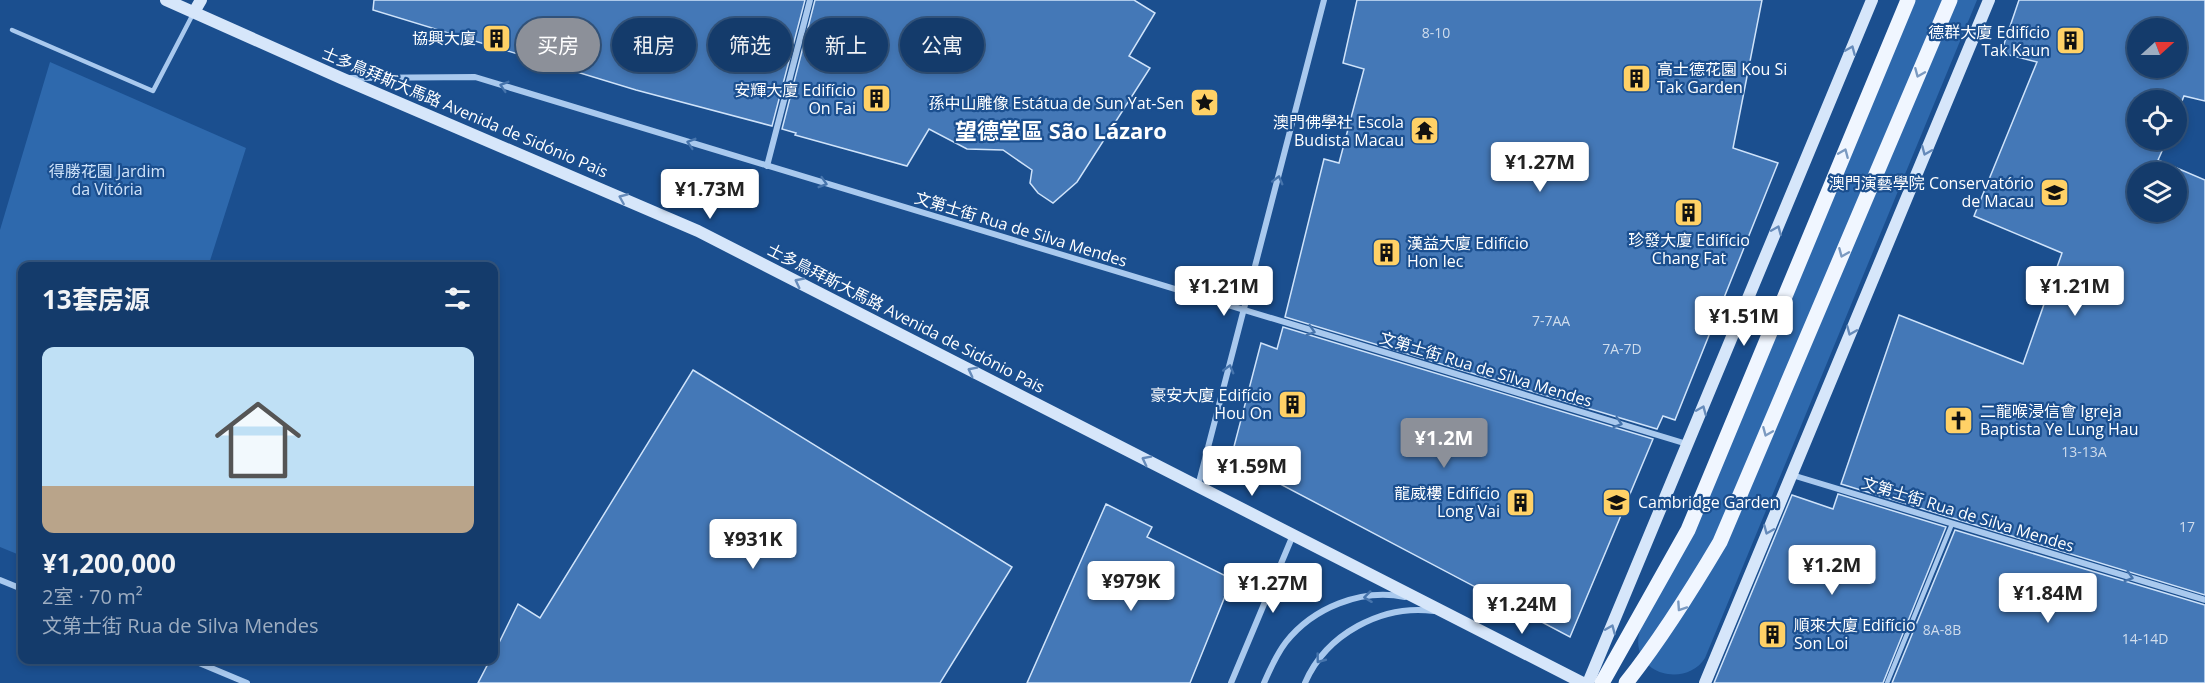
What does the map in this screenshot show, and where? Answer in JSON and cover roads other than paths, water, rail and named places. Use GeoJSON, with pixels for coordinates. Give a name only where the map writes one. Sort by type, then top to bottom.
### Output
{"type":"FeatureCollection","features":[{"type":"Feature","properties":{"kind":"main road","name":"士多鳥拜斯大馬路 Avenida de Sidónio Pais"},"geometry":{"type":"LineString","coordinates":[[166,0],[341,78],[698,231],[1583,683]]}},
{"type":"Feature","properties":{"kind":"main road"},"geometry":{"type":"LineString","coordinates":[[194,12],[201,0]]}},
{"type":"Feature","properties":{"kind":"main road"},"geometry":{"type":"LineString","coordinates":[[1588,683],[1872,0]]}},
{"type":"Feature","properties":{"kind":"main road"},"geometry":{"type":"LineString","coordinates":[[1602,683],[1688,530],[1908,0]]}},
{"type":"Feature","properties":{"kind":"main road"},"geometry":{"type":"LineString","coordinates":[[1626,683],[1647,657],[1685,601],[1720,542],[1950,0]]}},
{"type":"Feature","properties":{"kind":"main road"},"geometry":{"type":"LineString","coordinates":[[1705,683],[1989,0]]}},
{"type":"Feature","properties":{"kind":"street"},"geometry":{"type":"LineString","coordinates":[[767,166],[810,0]]}},
{"type":"Feature","properties":{"kind":"street"},"geometry":{"type":"LineString","coordinates":[[1198,486],[1324,0]]}},
{"type":"Feature","properties":{"kind":"street","name":"文第士街 Rua de Silva Mendes"},"geometry":{"type":"LineString","coordinates":[[341,78],[475,77],[1688,444]]}},
{"type":"Feature","properties":{"kind":"street","name":"文第士街 Rua de Silva Mendes"},"geometry":{"type":"LineString","coordinates":[[1791,475],[2205,600]]}},
{"type":"Feature","properties":{"kind":"street"},"geometry":{"type":"LineString","coordinates":[[1231,683],[1293,535]]}},
{"type":"Feature","properties":{"kind":"street"},"geometry":{"type":"LineString","coordinates":[[0,580],[18,587]]}},
{"type":"Feature","properties":{"kind":"street"},"geometry":{"type":"LineString","coordinates":[[1264,683],[1274,661],[1299,628],[1334,605],[1354,598],[1375,595],[1396,595],[1426,603]]}},
{"type":"Feature","properties":{"kind":"street"},"geometry":{"type":"LineString","coordinates":[[1305,683],[1319,659],[1333,643],[1350,630],[1369,620],[1409,610],[1446,613]]}},
{"type":"Feature","properties":{"kind":"street"},"geometry":{"type":"LineString","coordinates":[[202,664],[247,683]]}},
{"type":"Feature","properties":{"kind":"lane"},"geometry":{"type":"LineString","coordinates":[[12,30],[153,91],[194,12]]}},
{"type":"Feature","properties":{"kind":"lane"},"geometry":{"type":"LineString","coordinates":[[1887,683],[1952,524]]}},
{"type":"Feature","properties":{"kind":"place","name":"協興大廈"},"geometry":{"type":"Point","coordinates":[497,38]}},
{"type":"Feature","properties":{"kind":"place","name":"德群大廈 Edifício Tak Kaun"},"geometry":{"type":"Point","coordinates":[2071,41]}},
{"type":"Feature","properties":{"kind":"place","name":"高士德花園 Kou Si Tak Garden"},"geometry":{"type":"Point","coordinates":[1636,78]}},
{"type":"Feature","properties":{"kind":"place","name":"安輝大廈 Edifício On Fai"},"geometry":{"type":"Point","coordinates":[877,99]}},
{"type":"Feature","properties":{"kind":"place","name":"孫中山雕像 Estátua de Sun Yat-Sen"},"geometry":{"type":"Point","coordinates":[1205,103]}},
{"type":"Feature","properties":{"kind":"place","name":"澳門佛學社 Escola Budista Macau"},"geometry":{"type":"Point","coordinates":[1425,131]}},
{"type":"Feature","properties":{"kind":"place","name":"澳門演藝學院 Conservatório de Macau"},"geometry":{"type":"Point","coordinates":[2055,192]}},
{"type":"Feature","properties":{"kind":"place","name":"珍發大廈 Edifício Chang Fat"},"geometry":{"type":"Point","coordinates":[1689,212]}},
{"type":"Feature","properties":{"kind":"place","name":"漢益大廈 Edifício Hon Iec"},"geometry":{"type":"Point","coordinates":[1386,252]}},
{"type":"Feature","properties":{"kind":"place","name":"豪安大廈 Edifício Hou On"},"geometry":{"type":"Point","coordinates":[1293,404]}},
{"type":"Feature","properties":{"kind":"place","name":"二龍喉浸信會 Igreja Baptista Ye Lung Hau"},"geometry":{"type":"Point","coordinates":[1959,420]}},
{"type":"Feature","properties":{"kind":"place","name":"龍威樓 Edifício Long Vai"},"geometry":{"type":"Point","coordinates":[1521,502]}},
{"type":"Feature","properties":{"kind":"place","name":"Cambridge Garden"},"geometry":{"type":"Point","coordinates":[1617,502]}},
{"type":"Feature","properties":{"kind":"place","name":"順來大廈 Edifício Son Loi"},"geometry":{"type":"Point","coordinates":[1773,634]}},
{"type":"Feature","properties":{"kind":"district","name":"望德堂區 São Lázaro"},"geometry":{"type":"Point","coordinates":[1061,130]}},
{"type":"Feature","properties":{"kind":"park label","name":"得勝花園 Jardim da Vitória"},"geometry":{"type":"Point","coordinates":[107,180]}}]}
